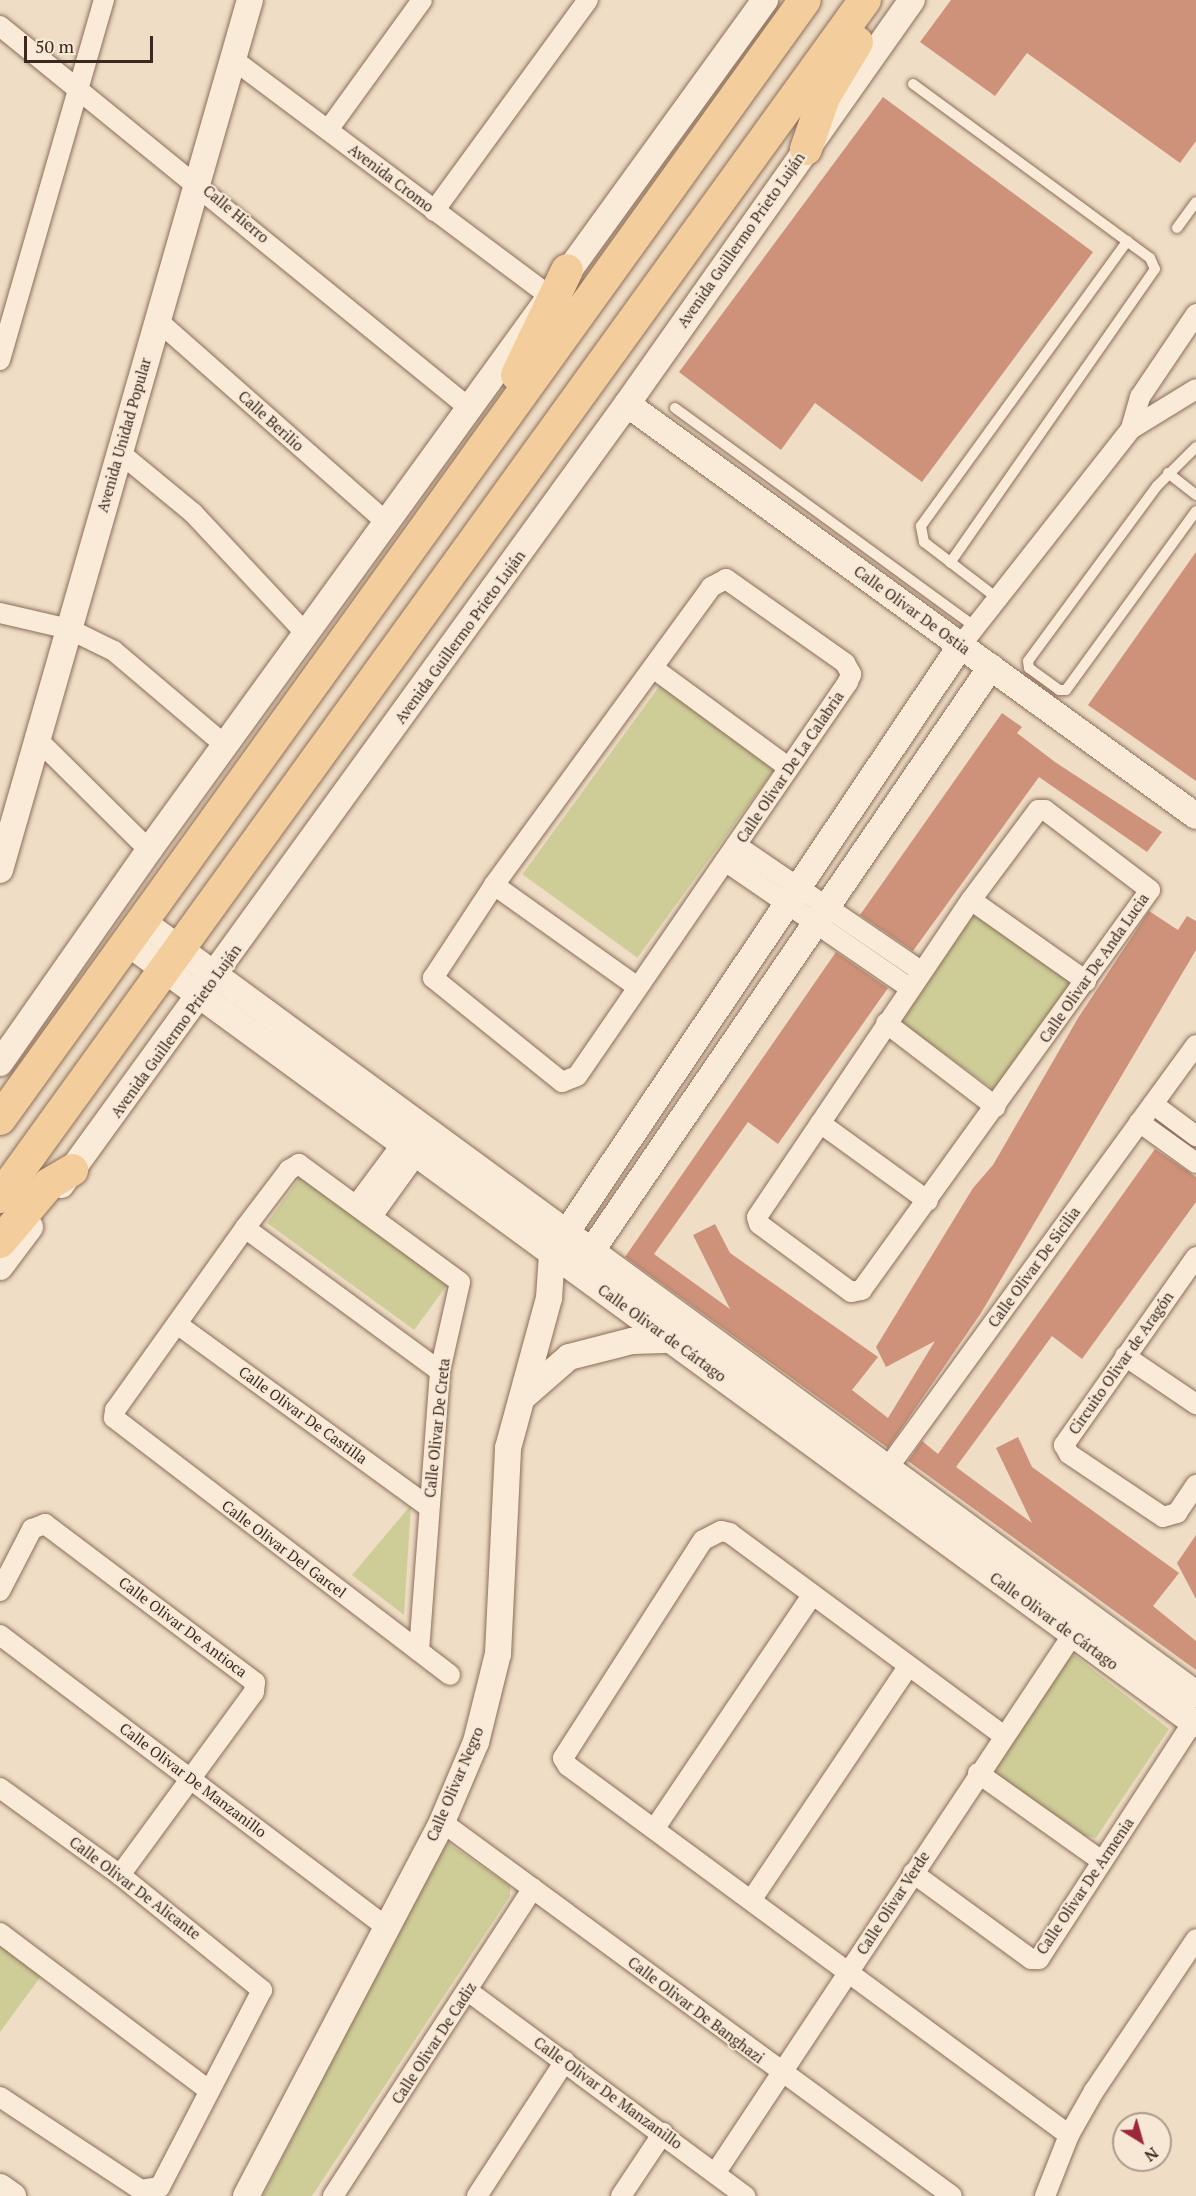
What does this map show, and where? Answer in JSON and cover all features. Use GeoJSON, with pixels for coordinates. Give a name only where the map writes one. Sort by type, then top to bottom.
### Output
{"type":"FeatureCollection","features":[{"type":"Feature","properties":{"kind":"main road"},"geometry":{"type":"LineString","coordinates":[[0,1119],[805,0]]}},
{"type":"Feature","properties":{"kind":"main road"},"geometry":{"type":"LineString","coordinates":[[0,1197],[865,0]]}},
{"type":"Feature","properties":{"kind":"main road"},"geometry":{"type":"LineString","coordinates":[[806,148],[824,97],[882,0]]}},
{"type":"Feature","properties":{"kind":"main road"},"geometry":{"type":"LineString","coordinates":[[473,463],[486,424],[526,358],[567,270]]}},
{"type":"Feature","properties":{"kind":"main road"},"geometry":{"type":"LineString","coordinates":[[0,1111],[23,1089]]}},
{"type":"Feature","properties":{"kind":"main road"},"geometry":{"type":"LineString","coordinates":[[0,1242],[49,1184],[72,1170]]}},
{"type":"Feature","properties":{"kind":"street"},"geometry":{"type":"LineString","coordinates":[[0,360],[104,0]]}},
{"type":"Feature","properties":{"kind":"street"},"geometry":{"type":"LineString","coordinates":[[328,130],[422,0]]}},
{"type":"Feature","properties":{"kind":"street"},"geometry":{"type":"LineString","coordinates":[[434,211],[588,0]]}},
{"type":"Feature","properties":{"kind":"street","name":"Avenida Guillermo Prieto Luján"},"geometry":{"type":"LineString","coordinates":[[0,1267],[218,975],[627,404],[912,0]]}},
{"type":"Feature","properties":{"kind":"street","name":"Avenida Unidad Popular"},"geometry":{"type":"LineString","coordinates":[[0,870],[39,741],[157,320],[251,3]]}},
{"type":"Feature","properties":{"kind":"street"},"geometry":{"type":"LineString","coordinates":[[0,1063],[149,850],[307,635],[755,3]]}},
{"type":"Feature","properties":{"kind":"street","name":"Calle Hierro"},"geometry":{"type":"LineString","coordinates":[[0,26],[197,182],[468,407]]}},
{"type":"Feature","properties":{"kind":"street","name":"Avenida Cromo"},"geometry":{"type":"LineString","coordinates":[[234,60],[548,295]]}},
{"type":"Feature","properties":{"kind":"street"},"geometry":{"type":"LineString","coordinates":[[1131,429],[1140,398],[1196,314]]}},
{"type":"Feature","properties":{"kind":"street","name":"Calle Berilio"},"geometry":{"type":"LineString","coordinates":[[157,320],[386,522]]}},
{"type":"Feature","properties":{"kind":"street"},"geometry":{"type":"LineString","coordinates":[[552,1254],[791,894],[997,598],[1131,429],[1196,389]]}},
{"type":"Feature","properties":{"kind":"street","name":"Calle Olivar De Ostia"},"geometry":{"type":"LineString","coordinates":[[627,404],[974,629],[991,667],[1196,816]]}},
{"type":"Feature","properties":{"kind":"street"},"geometry":{"type":"LineString","coordinates":[[119,452],[193,513],[307,635]]}},
{"type":"Feature","properties":{"kind":"street","name":"Calle Olivar De La Calabria"},"geometry":{"type":"LineString","coordinates":[[726,579],[742,587],[849,669],[848,682],[726,861],[636,986],[577,1077],[562,1082],[434,981],[494,885],[653,668],[711,587],[726,579]]}},
{"type":"Feature","properties":{"kind":"street"},"geometry":{"type":"LineString","coordinates":[[0,613],[69,629],[130,662],[226,746]]}},
{"type":"Feature","properties":{"kind":"street"},"geometry":{"type":"LineString","coordinates":[[549,1299],[578,1272],[991,667]]}},
{"type":"Feature","properties":{"kind":"street"},"geometry":{"type":"LineString","coordinates":[[653,668],[788,767]]}},
{"type":"Feature","properties":{"kind":"street"},"geometry":{"type":"LineString","coordinates":[[39,741],[149,850]]}},
{"type":"Feature","properties":{"kind":"street","name":"Calle Olivar De Anda Lucia"},"geometry":{"type":"LineString","coordinates":[[1045,810],[1150,890],[996,1107],[862,1290],[851,1293],[756,1220],[916,980],[1034,813],[1045,810]]}},
{"type":"Feature","properties":{"kind":"street"},"geometry":{"type":"LineString","coordinates":[[736,845],[791,894]]}},
{"type":"Feature","properties":{"kind":"street"},"geometry":{"type":"LineString","coordinates":[[726,861],[791,894],[916,980]]}},
{"type":"Feature","properties":{"kind":"street"},"geometry":{"type":"LineString","coordinates":[[494,885],[636,986]]}},
{"type":"Feature","properties":{"kind":"street"},"geometry":{"type":"LineString","coordinates":[[971,900],[1086,981]]}},
{"type":"Feature","properties":{"kind":"street","name":"Calle Olivar de Cártago"},"geometry":{"type":"LineString","coordinates":[[136,932],[172,958],[218,975],[593,1249],[1072,1635],[1195,1721]]}},
{"type":"Feature","properties":{"kind":"street","name":"Calle Olivar de Cártago"},"geometry":{"type":"LineString","coordinates":[[172,958],[201,998],[670,1340],[1196,1694]]}},
{"type":"Feature","properties":{"kind":"street"},"geometry":{"type":"LineString","coordinates":[[886,1023],[996,1107]]}},
{"type":"Feature","properties":{"kind":"street","name":"Calle Olivar De Sicilia"},"geometry":{"type":"LineString","coordinates":[[879,1480],[1196,1045]]}},
{"type":"Feature","properties":{"kind":"street"},"geometry":{"type":"LineString","coordinates":[[1152,1104],[1196,1136]]}},
{"type":"Feature","properties":{"kind":"street"},"geometry":{"type":"LineString","coordinates":[[1139,1122],[1196,1163]]}},
{"type":"Feature","properties":{"kind":"street"},"geometry":{"type":"LineString","coordinates":[[820,1123],[928,1201]]}},
{"type":"Feature","properties":{"kind":"street"},"geometry":{"type":"LineString","coordinates":[[365,1209],[426,1126]]}},
{"type":"Feature","properties":{"kind":"street","name":"Calle Olivar De Creta"},"geometry":{"type":"LineString","coordinates":[[118,1423],[115,1410],[289,1170],[299,1164],[365,1209],[460,1282],[440,1371],[419,1651]]}},
{"type":"Feature","properties":{"kind":"street"},"geometry":{"type":"LineString","coordinates":[[245,1228],[440,1371]]}},
{"type":"Feature","properties":{"kind":"street","name":"Calle Olivar Negro"},"geometry":{"type":"LineString","coordinates":[[246,2196],[385,1926],[442,1822],[476,1742],[492,1685],[508,1448],[519,1400],[549,1299],[552,1254]]}},
{"type":"Feature","properties":{"kind":"street","name":"Circuito Olivar de Aragón"},"geometry":{"type":"LineString","coordinates":[[1196,1257],[1066,1439],[1065,1450],[1163,1517],[1177,1513],[1196,1485]]}},
{"type":"Feature","properties":{"kind":"street","name":"Calle Olivar De Castilla"},"geometry":{"type":"LineString","coordinates":[[177,1324],[429,1507]]}},
{"type":"Feature","properties":{"kind":"street"},"geometry":{"type":"LineString","coordinates":[[519,1400],[569,1358],[632,1341],[670,1340]]}},
{"type":"Feature","properties":{"kind":"street"},"geometry":{"type":"LineString","coordinates":[[1125,1356],[1196,1404]]}},
{"type":"Feature","properties":{"kind":"street","name":"Calle Olivar Del Garcel"},"geometry":{"type":"LineString","coordinates":[[118,1423],[450,1675]]}},
{"type":"Feature","properties":{"kind":"street","name":"Calle Olivar De Antioca"},"geometry":{"type":"LineString","coordinates":[[0,1591],[32,1529],[45,1524],[252,1679],[254,1692],[120,1875]]}},
{"type":"Feature","properties":{"kind":"street"},"geometry":{"type":"LineString","coordinates":[[1004,1736],[730,1533],[712,1533],[703,1540],[563,1758],[568,1766],[752,1899],[1069,2135]]}},
{"type":"Feature","properties":{"kind":"street"},"geometry":{"type":"LineString","coordinates":[[655,1828],[812,1595]]}},
{"type":"Feature","properties":{"kind":"street","name":"Calle Olivar De Manzanillo"},"geometry":{"type":"LineString","coordinates":[[0,1635],[385,1926]]}},
{"type":"Feature","properties":{"kind":"street","name":"Calle Olivar Verde"},"geometry":{"type":"LineString","coordinates":[[716,2172],[978,1773],[1072,1635]]}},
{"type":"Feature","properties":{"kind":"street"},"geometry":{"type":"LineString","coordinates":[[752,1899],[908,1667]]}},
{"type":"Feature","properties":{"kind":"street","name":"Calle Olivar De Armenia"},"geometry":{"type":"LineString","coordinates":[[913,1872],[1035,1959],[1195,1721]]}},
{"type":"Feature","properties":{"kind":"street"},"geometry":{"type":"LineString","coordinates":[[978,1773],[1102,1861]]}},
{"type":"Feature","properties":{"kind":"street","name":"Calle Olivar De Alicante"},"geometry":{"type":"LineString","coordinates":[[0,1788],[120,1875],[259,1982],[262,1993],[208,2090]]}},
{"type":"Feature","properties":{"kind":"street","name":"Calle Olivar De Banghazi"},"geometry":{"type":"LineString","coordinates":[[442,1822],[781,2073],[952,2196]]}},
{"type":"Feature","properties":{"kind":"street","name":"Calle Olivar De Cadiz"},"geometry":{"type":"LineString","coordinates":[[333,2196],[533,1888]]}},
{"type":"Feature","properties":{"kind":"street"},"geometry":{"type":"LineString","coordinates":[[0,1933],[208,2090],[165,2181],[149,2191],[141,2190],[0,2097]]}},
{"type":"Feature","properties":{"kind":"street"},"geometry":{"type":"LineString","coordinates":[[1045,2196],[1069,2135],[1196,1939]]}},
{"type":"Feature","properties":{"kind":"street","name":"Calle Olivar De Manzanillo"},"geometry":{"type":"LineString","coordinates":[[468,1991],[716,2172],[745,2196]]}},
{"type":"Feature","properties":{"kind":"street"},"geometry":{"type":"LineString","coordinates":[[477,2196],[565,2061]]}},
{"type":"Feature","properties":{"kind":"street"},"geometry":{"type":"LineString","coordinates":[[621,2196],[663,2133]]}},
{"type":"Feature","properties":{"kind":"street"},"geometry":{"type":"LineString","coordinates":[[0,2187],[13,2196]]}},
{"type":"Feature","properties":{"kind":"lane"},"geometry":{"type":"LineString","coordinates":[[913,84],[1154,263],[1153,278],[950,563]]}},
{"type":"Feature","properties":{"kind":"lane"},"geometry":{"type":"LineString","coordinates":[[1177,228],[1196,202]]}},
{"type":"Feature","properties":{"kind":"lane"},"geometry":{"type":"LineString","coordinates":[[997,598],[924,542],[921,526],[1127,241]]}},
{"type":"Feature","properties":{"kind":"lane"},"geometry":{"type":"LineString","coordinates":[[675,408],[974,629]]}},
{"type":"Feature","properties":{"kind":"lane"},"geometry":{"type":"LineString","coordinates":[[1196,447],[1168,473],[1028,662],[1029,668],[1059,690],[1066,690],[1196,511]]}},
{"type":"Feature","properties":{"kind":"lane"},"geometry":{"type":"LineString","coordinates":[[1168,473],[1196,495]]}},
{"type":"Feature","properties":{"kind":"shaded area"},"geometry":{"type":"Polygon","coordinates":[[[663,681],[778,764],[637,958],[523,874],[663,681]]]}},
{"type":"Feature","properties":{"kind":"shaded area"},"geometry":{"type":"Polygon","coordinates":[[[971,900],[1084,982],[1002,1096],[889,1013],[971,900]]]}},
{"type":"Feature","properties":{"kind":"shaded area"},"geometry":{"type":"Polygon","coordinates":[[[304,1172],[451,1279],[414,1330],[267,1223],[304,1172]]]}},
{"type":"Feature","properties":{"kind":"shaded area"},"geometry":{"type":"Polygon","coordinates":[[[411,1505],[404,1615],[352,1575],[411,1505]]]}},
{"type":"Feature","properties":{"kind":"shaded area"},"geometry":{"type":"Polygon","coordinates":[[[1074,1655],[1169,1729],[1096,1838],[1081,1835],[997,1774],[996,1765],[1065,1658],[1074,1655]]]}},
{"type":"Feature","properties":{"kind":"shaded area"},"geometry":{"type":"Polygon","coordinates":[[[448,1843],[510,1886],[510,1896],[312,2196],[263,2196],[438,1851],[448,1843]]]}},
{"type":"Feature","properties":{"kind":"shaded area"},"geometry":{"type":"Polygon","coordinates":[[[0,1934],[47,1968],[0,2032],[0,1934]]]}},
{"type":"Feature","properties":{"kind":"building"},"geometry":{"type":"Polygon","coordinates":[[[951,0],[1196,0],[1196,141],[1180,163],[1027,53],[995,96],[920,42],[951,0]]]}},
{"type":"Feature","properties":{"kind":"building"},"geometry":{"type":"Polygon","coordinates":[[[883,97],[1093,252],[922,482],[815,403],[781,450],[679,372],[883,97]]]}},
{"type":"Feature","properties":{"kind":"building"},"geometry":{"type":"Polygon","coordinates":[[[1196,552],[1196,781],[1088,705],[1196,552]]]}},
{"type":"Feature","properties":{"kind":"building"},"geometry":{"type":"Polygon","coordinates":[[[1002,713],[1022,727],[1017,733],[1055,762],[1162,832],[1147,852],[1039,777],[913,951],[860,915],[1002,713]]]}},
{"type":"Feature","properties":{"kind":"building"},"geometry":{"type":"Polygon","coordinates":[[[1149,911],[1178,930],[1187,916],[1196,921],[1196,950],[981,1313],[888,1448],[625,1257],[836,952],[888,988],[778,1144],[748,1122],[654,1254],[730,1309],[693,1235],[715,1224],[730,1253],[878,1357],[852,1390],[888,1418],[935,1341],[886,1367],[876,1347],[973,1188],[993,1165],[1078,1018],[1149,911]]]}},
{"type":"Feature","properties":{"kind":"building"},"geometry":{"type":"Polygon","coordinates":[[[1155,1149],[1196,1177],[1196,1202],[1082,1359],[1052,1336],[956,1467],[1032,1523],[996,1448],[1018,1437],[1032,1467],[1179,1573],[1153,1606],[1196,1641],[1196,1670],[908,1461],[922,1441],[938,1454],[1155,1149]]]}},
{"type":"Feature","properties":{"kind":"building"},"geometry":{"type":"Polygon","coordinates":[[[1196,1535],[1196,1599],[1177,1563],[1196,1535]]]}}]}
